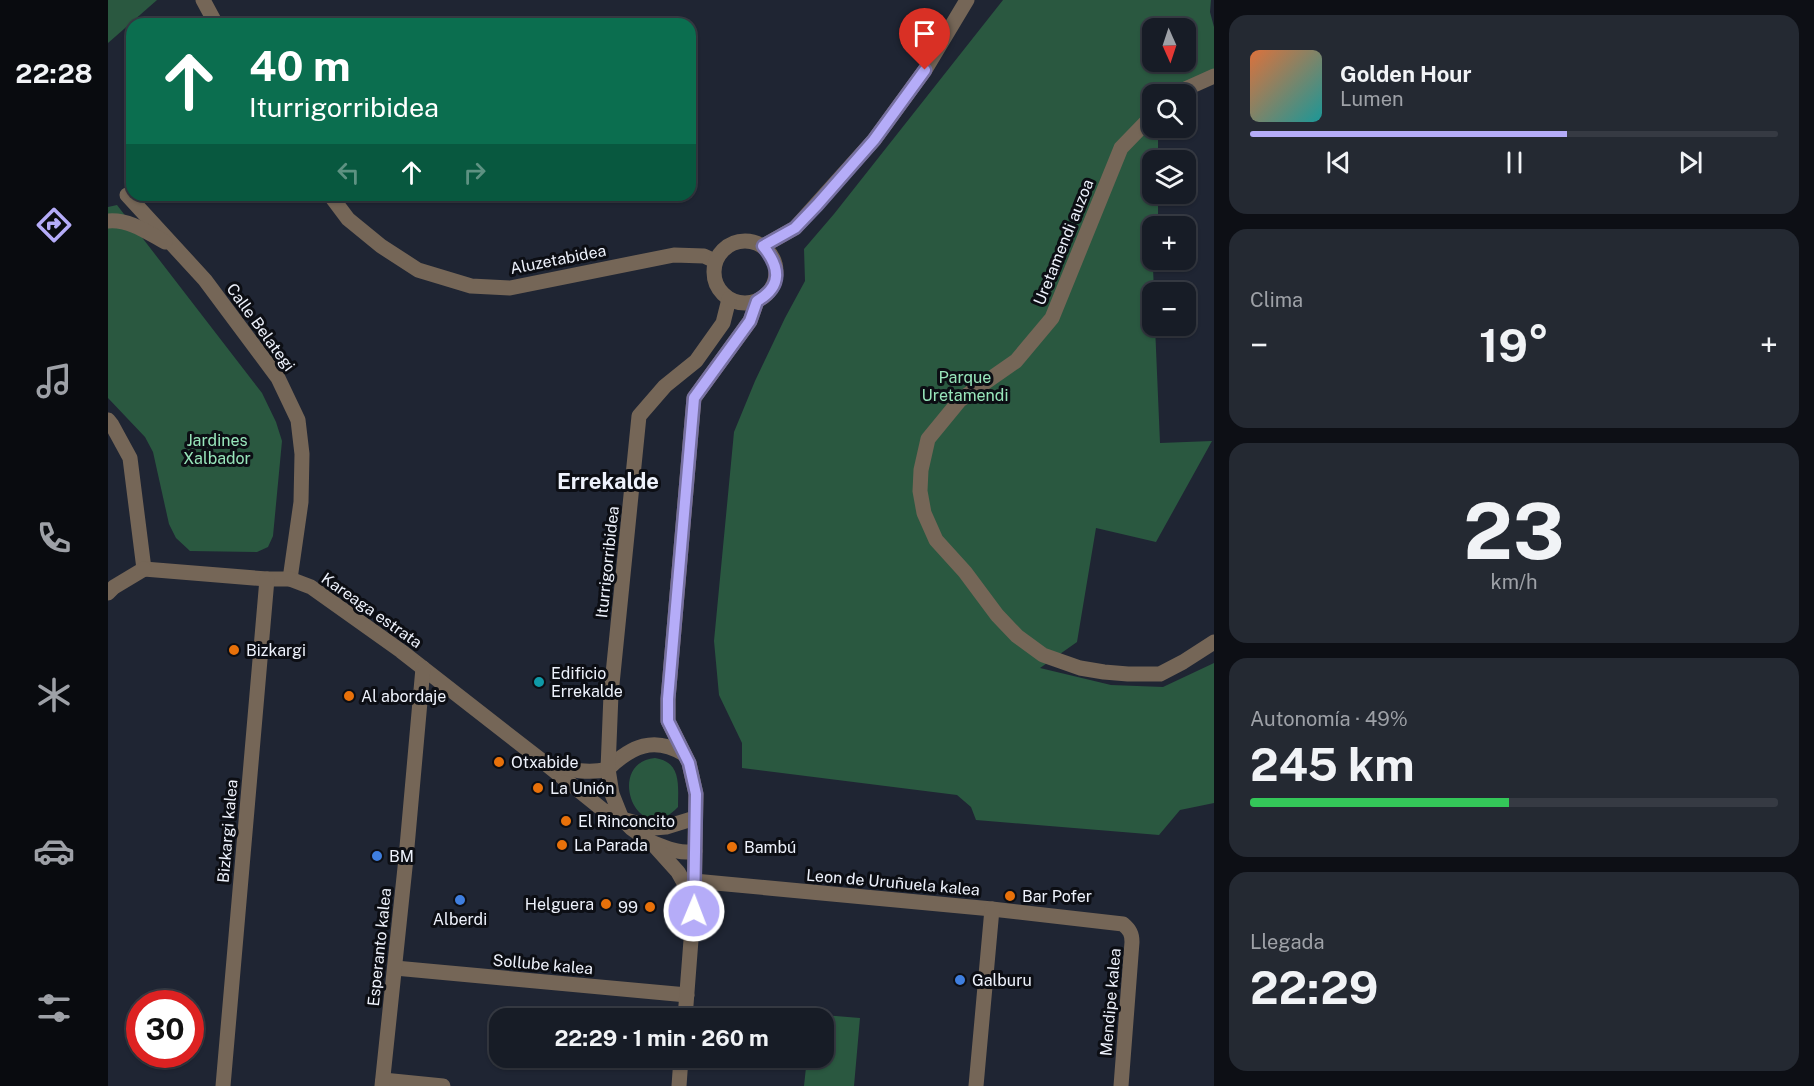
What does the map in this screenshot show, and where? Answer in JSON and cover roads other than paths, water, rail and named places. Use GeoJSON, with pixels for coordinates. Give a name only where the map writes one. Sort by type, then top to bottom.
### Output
{"type":"FeatureCollection","features":[{"type":"Feature","properties":{"kind":"street"},"geometry":{"type":"LineString","coordinates":[[203,0],[213,18]]}},
{"type":"Feature","properties":{"kind":"street"},"geometry":{"type":"LineString","coordinates":[[763,246],[795,228],[874,140],[925,70],[967,0]]}},
{"type":"Feature","properties":{"kind":"street"},"geometry":{"type":"LineString","coordinates":[[1196,84],[1214,76]]}},
{"type":"Feature","properties":{"kind":"street","name":"Uretamendi auzoa"},"geometry":{"type":"LineString","coordinates":[[1142,126],[1121,148],[1052,318],[1016,361],[960,400],[928,439],[921,470],[920,491],[924,513],[936,540],[965,572],[997,615],[1017,636],[1043,655],[1080,668],[1104,672],[1160,674],[1214,642]]}},
{"type":"Feature","properties":{"kind":"street","name":"Calle Belategi"},"geometry":{"type":"LineString","coordinates":[[133,201],[205,280],[278,378],[298,420],[302,454],[302,502],[290,579]]}},
{"type":"Feature","properties":{"kind":"street","name":"Aluzetabidea"},"geometry":{"type":"LineString","coordinates":[[334,201],[348,219],[381,246],[418,270],[471,286],[510,288],[674,255],[704,256],[715,261]]}},
{"type":"Feature","properties":{"kind":"street","name":"Calle Belategi"},"geometry":{"type":"LineString","coordinates":[[108,221],[117,220],[131,224],[176,248]]}},
{"type":"Feature","properties":{"kind":"street"},"geometry":{"type":"LineString","coordinates":[[745,240],[763,246],[774,261],[776,270],[776,280],[765,296],[757,301],[738,303],[722,294],[717,287],[713,270],[720,253],[726,246],[745,240]]}},
{"type":"Feature","properties":{"kind":"street","name":"Iturrigorribidea"},"geometry":{"type":"LineString","coordinates":[[622,819],[612,794],[608,769],[611,694],[639,416],[665,386],[696,361],[723,323],[729,299]]}},
{"type":"Feature","properties":{"kind":"street"},"geometry":{"type":"LineString","coordinates":[[686,1008],[694,901],[694,783],[689,763],[668,721],[668,699],[694,398],[750,321],[757,301]]}},
{"type":"Feature","properties":{"kind":"street"},"geometry":{"type":"LineString","coordinates":[[108,420],[130,458],[144,569],[108,593]]}},
{"type":"Feature","properties":{"kind":"street","name":"Kareaga estrata"},"geometry":{"type":"LineString","coordinates":[[144,569],[290,579],[311,587],[423,668],[603,810],[622,819]]}},
{"type":"Feature","properties":{"kind":"street","name":"Bizkargi kalea"},"geometry":{"type":"LineString","coordinates":[[223,1086],[267,579]]}},
{"type":"Feature","properties":{"kind":"street","name":"Esperanto kalea"},"geometry":{"type":"LineString","coordinates":[[382,1083],[423,668]]}},
{"type":"Feature","properties":{"kind":"street"},"geometry":{"type":"LineString","coordinates":[[608,769],[627,753],[642,746],[672,747],[684,754]]}},
{"type":"Feature","properties":{"kind":"street","name":"Kareaga estrata"},"geometry":{"type":"LineString","coordinates":[[546,764],[577,771],[608,769]]}},
{"type":"Feature","properties":{"kind":"street"},"geometry":{"type":"LineString","coordinates":[[622,819],[654,828],[666,827],[695,818]]}},
{"type":"Feature","properties":{"kind":"street"},"geometry":{"type":"LineString","coordinates":[[622,819],[651,842],[678,872],[694,901]]}},
{"type":"Feature","properties":{"kind":"street"},"geometry":{"type":"LineString","coordinates":[[651,842],[680,852],[694,851]]}},
{"type":"Feature","properties":{"kind":"street","name":"Leon de Uruñuela kalea"},"geometry":{"type":"LineString","coordinates":[[694,881],[992,909],[1123,924]]}},
{"type":"Feature","properties":{"kind":"street"},"geometry":{"type":"LineString","coordinates":[[976,1086],[992,909]]}},
{"type":"Feature","properties":{"kind":"street","name":"Mendipe kalea"},"geometry":{"type":"LineString","coordinates":[[1121,1086],[1132,942],[1132,935],[1123,924]]}},
{"type":"Feature","properties":{"kind":"street","name":"Sollube kalea"},"geometry":{"type":"LineString","coordinates":[[395,968],[687,995]]}},
{"type":"Feature","properties":{"kind":"street"},"geometry":{"type":"LineString","coordinates":[[679,1086],[680,1068]]}},
{"type":"Feature","properties":{"kind":"street"},"geometry":{"type":"LineString","coordinates":[[382,1083],[443,1086]]}},
{"type":"Feature","properties":{"kind":"place","name":"Bizkargi"},"geometry":{"type":"Point","coordinates":[234,650]}},
{"type":"Feature","properties":{"kind":"place","name":"Edificio Errekalde"},"geometry":{"type":"Point","coordinates":[539,682]}},
{"type":"Feature","properties":{"kind":"place","name":"Al abordaje"},"geometry":{"type":"Point","coordinates":[349,696]}},
{"type":"Feature","properties":{"kind":"place","name":"Otxabide"},"geometry":{"type":"Point","coordinates":[499,762]}},
{"type":"Feature","properties":{"kind":"place","name":"La Unión"},"geometry":{"type":"Point","coordinates":[538,788]}},
{"type":"Feature","properties":{"kind":"place","name":"El Rinconcito"},"geometry":{"type":"Point","coordinates":[566,821]}},
{"type":"Feature","properties":{"kind":"place","name":"La Parada"},"geometry":{"type":"Point","coordinates":[562,845]}},
{"type":"Feature","properties":{"kind":"place","name":"Bambú"},"geometry":{"type":"Point","coordinates":[732,847]}},
{"type":"Feature","properties":{"kind":"place","name":"BM"},"geometry":{"type":"Point","coordinates":[377,856]}},
{"type":"Feature","properties":{"kind":"place","name":"Bar Pofer"},"geometry":{"type":"Point","coordinates":[1010,896]}},
{"type":"Feature","properties":{"kind":"place","name":"Alberdi"},"geometry":{"type":"Point","coordinates":[460,900]}},
{"type":"Feature","properties":{"kind":"place","name":"Helguera"},"geometry":{"type":"Point","coordinates":[606,904]}},
{"type":"Feature","properties":{"kind":"place","name":"99"},"geometry":{"type":"Point","coordinates":[650,907]}},
{"type":"Feature","properties":{"kind":"place","name":"Galburu"},"geometry":{"type":"Point","coordinates":[960,980]}},
{"type":"Feature","properties":{"kind":"district","name":"Errekalde"},"geometry":{"type":"Point","coordinates":[608,481]}},
{"type":"Feature","properties":{"kind":"park label","name":"Parque Uretamendi"},"geometry":{"type":"Point","coordinates":[965,386]}},
{"type":"Feature","properties":{"kind":"park label","name":"Jardines Xalbador"},"geometry":{"type":"Point","coordinates":[217,449]}}]}
